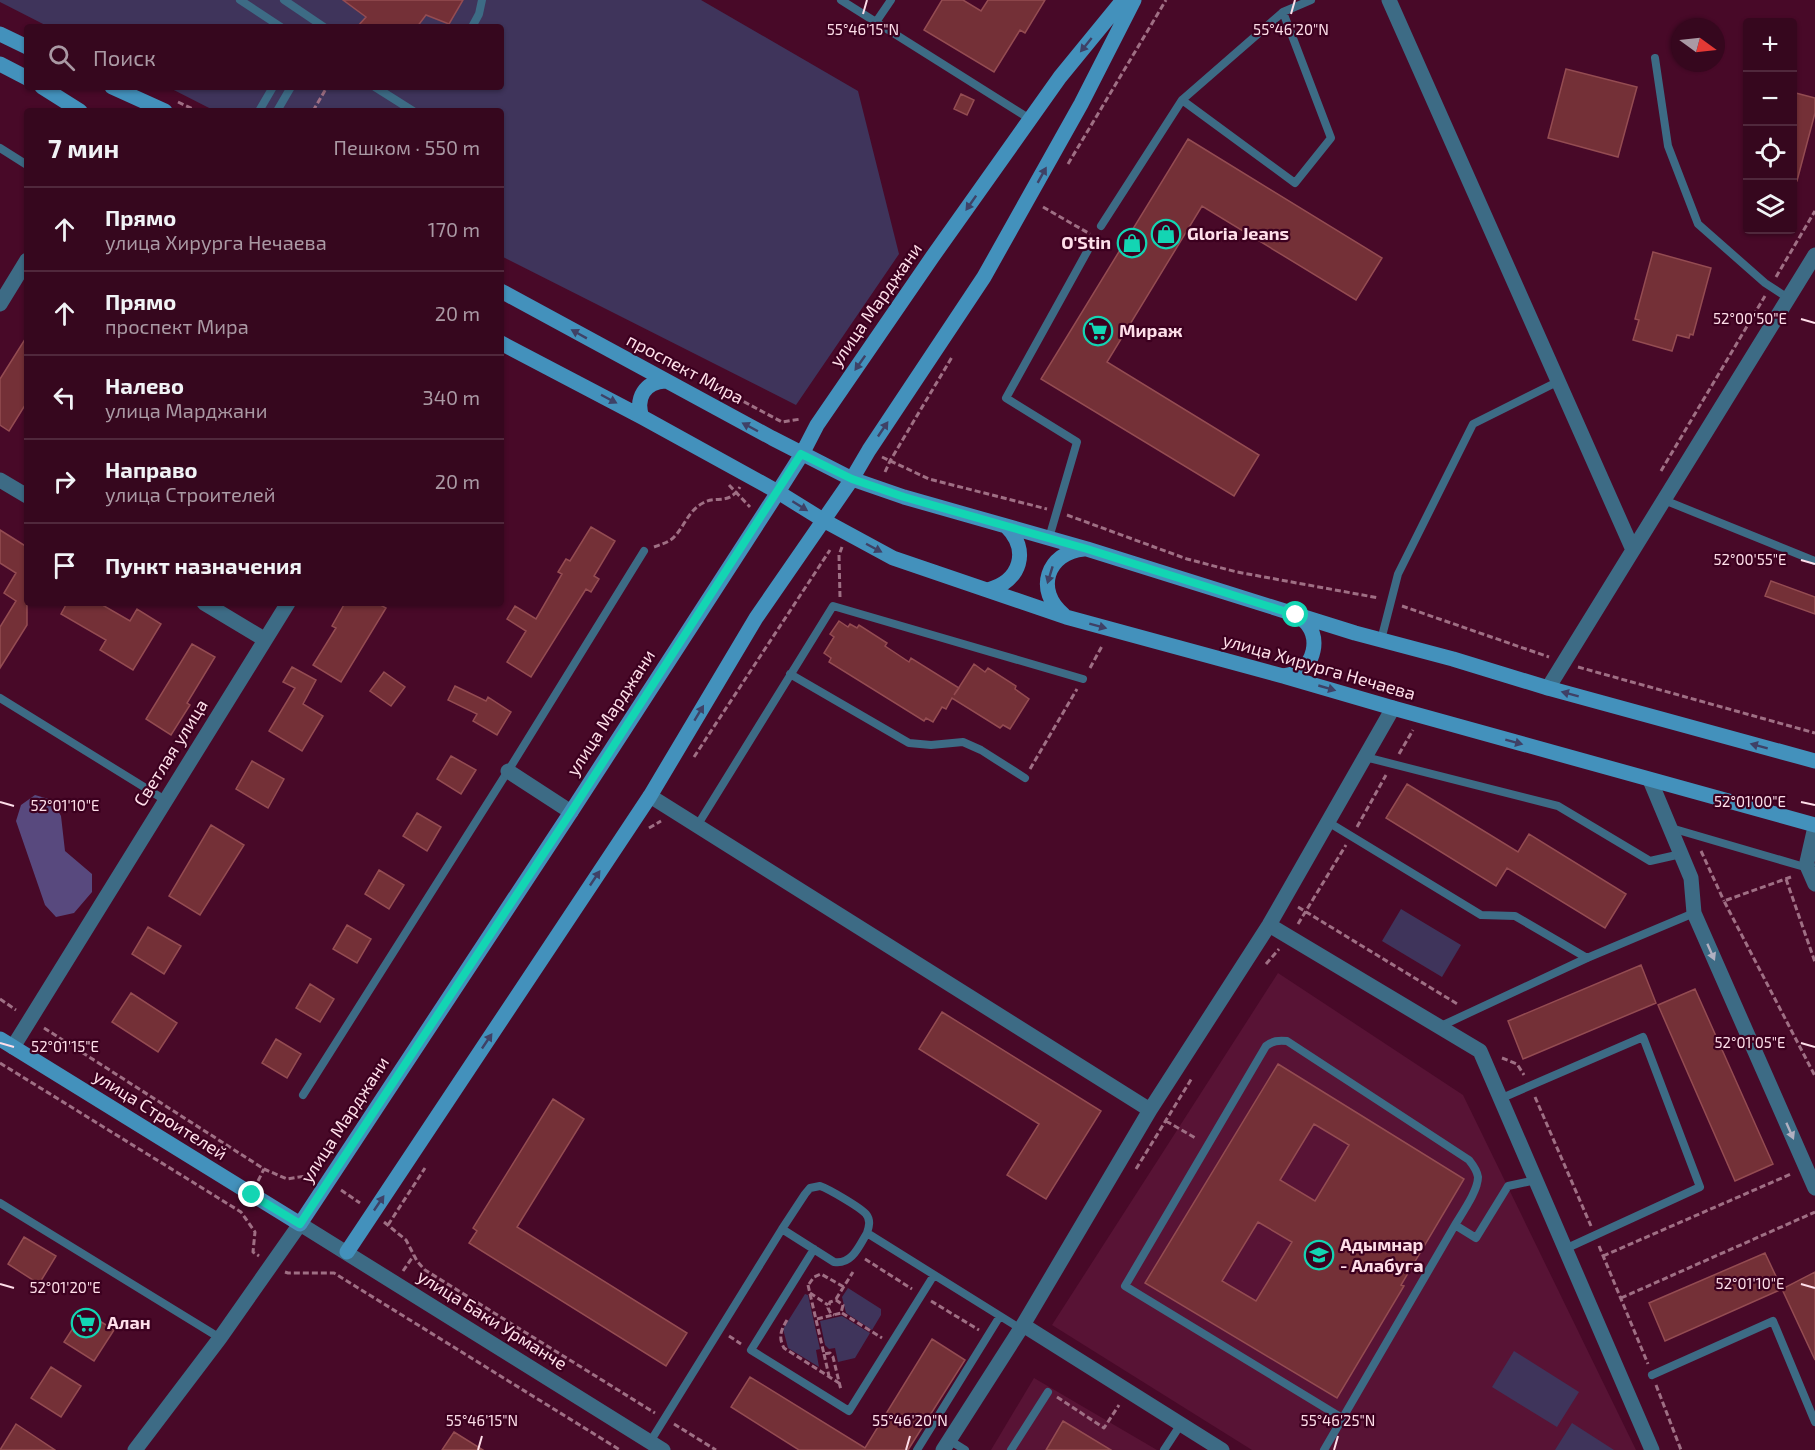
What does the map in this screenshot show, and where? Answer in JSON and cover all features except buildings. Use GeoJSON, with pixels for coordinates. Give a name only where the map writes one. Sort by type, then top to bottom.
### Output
{"type":"FeatureCollection","features":[{"type":"Feature","properties":{"kind":"main road","name":"улица Марджани"},"geometry":{"type":"LineString","coordinates":[[300,1224],[571,812],[778,492],[837,395],[1060,77],[1123,0]]}},
{"type":"Feature","properties":{"kind":"main road"},"geometry":{"type":"LineString","coordinates":[[347,1252],[650,796],[756,618],[852,479],[984,277],[1081,104],[1134,0]]}},
{"type":"Feature","properties":{"kind":"main road"},"geometry":{"type":"LineString","coordinates":[[0,34],[24,46]]}},
{"type":"Feature","properties":{"kind":"main road"},"geometry":{"type":"LineString","coordinates":[[0,64],[24,76]]}},
{"type":"Feature","properties":{"kind":"main road"},"geometry":{"type":"LineString","coordinates":[[47,90],[75,108]]}},
{"type":"Feature","properties":{"kind":"main road"},"geometry":{"type":"LineString","coordinates":[[119,90],[158,108]]}},
{"type":"Feature","properties":{"kind":"main road","name":"проспект Мира"},"geometry":{"type":"LineString","coordinates":[[504,293],[801,454],[852,479]]}},
{"type":"Feature","properties":{"kind":"main road"},"geometry":{"type":"LineString","coordinates":[[504,345],[642,417],[778,492],[823,520]]}},
{"type":"Feature","properties":{"kind":"main road"},"geometry":{"type":"LineString","coordinates":[[642,417],[639,404],[643,392],[652,383],[665,381]]}},
{"type":"Feature","properties":{"kind":"main road"},"geometry":{"type":"LineString","coordinates":[[852,479],[904,497],[1087,549],[1381,640],[1815,761]]}},
{"type":"Feature","properties":{"kind":"main road","name":"улица Хирурга Нечаева"},"geometry":{"type":"LineString","coordinates":[[823,520],[893,558],[1066,617],[1815,826]]}},
{"type":"Feature","properties":{"kind":"main road"},"geometry":{"type":"LineString","coordinates":[[988,590],[1008,581],[1019,564],[1018,543],[1014,534],[1006,526]]}},
{"type":"Feature","properties":{"kind":"main road"},"geometry":{"type":"LineString","coordinates":[[1066,617],[1055,608],[1048,596],[1047,581],[1051,568],[1060,557],[1072,550],[1087,549]]}},
{"type":"Feature","properties":{"kind":"main road"},"geometry":{"type":"LineString","coordinates":[[1283,676],[1297,672],[1308,663],[1314,650],[1314,636],[1307,624],[1296,615]]}},
{"type":"Feature","properties":{"kind":"main road","name":"улица Строителей"},"geometry":{"type":"LineString","coordinates":[[7,1043],[300,1224]]}},
{"type":"Feature","properties":{"kind":"street"},"geometry":{"type":"LineString","coordinates":[[1389,0],[1634,550]]}},
{"type":"Feature","properties":{"kind":"street"},"geometry":{"type":"LineString","coordinates":[[1548,688],[1788,298],[1810,271],[1815,255]]}},
{"type":"Feature","properties":{"kind":"street"},"geometry":{"type":"LineString","coordinates":[[0,304],[24,265]]}},
{"type":"Feature","properties":{"kind":"street"},"geometry":{"type":"LineString","coordinates":[[0,480],[24,494]]}},
{"type":"Feature","properties":{"kind":"street"},"geometry":{"type":"LineString","coordinates":[[209,606],[264,639]]}},
{"type":"Feature","properties":{"kind":"street","name":"Светлая улица"},"geometry":{"type":"LineString","coordinates":[[7,1043],[165,800],[286,606]]}},
{"type":"Feature","properties":{"kind":"street"},"geometry":{"type":"LineString","coordinates":[[946,1445],[1022,1327],[1150,1110],[1269,925],[1393,708]]}},
{"type":"Feature","properties":{"kind":"street"},"geometry":{"type":"LineString","coordinates":[[508,771],[571,812]]}},
{"type":"Feature","properties":{"kind":"street"},"geometry":{"type":"LineString","coordinates":[[1650,780],[1691,878],[1694,913],[1815,1188]]}},
{"type":"Feature","properties":{"kind":"street"},"geometry":{"type":"LineString","coordinates":[[650,796],[1150,1110]]}},
{"type":"Feature","properties":{"kind":"street"},"geometry":{"type":"LineString","coordinates":[[1811,874],[1807,858],[1815,826]]}},
{"type":"Feature","properties":{"kind":"street"},"geometry":{"type":"LineString","coordinates":[[1269,925],[1480,1051],[1652,1450]]}},
{"type":"Feature","properties":{"kind":"street","name":"улица Баки Урманче"},"geometry":{"type":"LineString","coordinates":[[300,1224],[656,1446]]}},
{"type":"Feature","properties":{"kind":"street","name":"улица Марджани"},"geometry":{"type":"LineString","coordinates":[[135,1450],[220,1338],[300,1224]]}},
{"type":"Feature","properties":{"kind":"street"},"geometry":{"type":"LineString","coordinates":[[1022,1327],[1222,1450]]}},
{"type":"Feature","properties":{"kind":"lane"},"geometry":{"type":"LineString","coordinates":[[240,0],[276,24]]}},
{"type":"Feature","properties":{"kind":"lane"},"geometry":{"type":"LineString","coordinates":[[284,0],[320,24]]}},
{"type":"Feature","properties":{"kind":"lane"},"geometry":{"type":"LineString","coordinates":[[474,24],[482,0]]}},
{"type":"Feature","properties":{"kind":"lane"},"geometry":{"type":"LineString","coordinates":[[841,0],[1030,119]]}},
{"type":"Feature","properties":{"kind":"lane"},"geometry":{"type":"LineString","coordinates":[[876,22],[891,0]]}},
{"type":"Feature","properties":{"kind":"lane"},"geometry":{"type":"LineString","coordinates":[[1101,226],[1182,100],[1283,12],[1311,0]]}},
{"type":"Feature","properties":{"kind":"lane"},"geometry":{"type":"LineString","coordinates":[[1182,100],[1295,183],[1331,138],[1283,12]]}},
{"type":"Feature","properties":{"kind":"lane"},"geometry":{"type":"LineString","coordinates":[[1655,58],[1668,146],[1698,224],[1771,287],[1788,298]]}},
{"type":"Feature","properties":{"kind":"lane"},"geometry":{"type":"LineString","coordinates":[[261,108],[271,90]]}},
{"type":"Feature","properties":{"kind":"lane"},"geometry":{"type":"LineString","coordinates":[[279,108],[289,90]]}},
{"type":"Feature","properties":{"kind":"lane"},"geometry":{"type":"LineString","coordinates":[[380,90],[408,108]]}},
{"type":"Feature","properties":{"kind":"lane"},"geometry":{"type":"LineString","coordinates":[[0,148],[24,163]]}},
{"type":"Feature","properties":{"kind":"lane"},"geometry":{"type":"LineString","coordinates":[[1048,538],[1077,442],[1006,398],[1088,250]]}},
{"type":"Feature","properties":{"kind":"lane"},"geometry":{"type":"LineString","coordinates":[[1381,640],[1398,574],[1473,424],[1558,381]]}},
{"type":"Feature","properties":{"kind":"lane"},"geometry":{"type":"LineString","coordinates":[[1664,500],[1815,561]]}},
{"type":"Feature","properties":{"kind":"lane"},"geometry":{"type":"LineString","coordinates":[[303,1095],[644,551]]}},
{"type":"Feature","properties":{"kind":"lane"},"geometry":{"type":"LineString","coordinates":[[697,826],[833,606],[1083,679]]}},
{"type":"Feature","properties":{"kind":"lane"},"geometry":{"type":"LineString","coordinates":[[790,674],[909,742],[931,745],[963,742],[981,750],[1025,778]]}},
{"type":"Feature","properties":{"kind":"lane"},"geometry":{"type":"LineString","coordinates":[[0,698],[165,800]]}},
{"type":"Feature","properties":{"kind":"lane"},"geometry":{"type":"LineString","coordinates":[[1365,757],[1558,806],[1650,861],[1681,854]]}},
{"type":"Feature","properties":{"kind":"lane"},"geometry":{"type":"LineString","coordinates":[[1328,822],[1481,915],[1515,916],[1587,958]]}},
{"type":"Feature","properties":{"kind":"lane"},"geometry":{"type":"LineString","coordinates":[[1670,828],[1811,874]]}},
{"type":"Feature","properties":{"kind":"lane"},"geometry":{"type":"LineString","coordinates":[[1439,1027],[1587,958],[1694,913]]}},
{"type":"Feature","properties":{"kind":"lane"},"geometry":{"type":"LineString","coordinates":[[1502,1098],[1643,1037],[1700,1187],[1566,1249]]}},
{"type":"Feature","properties":{"kind":"lane"},"geometry":{"type":"LineString","coordinates":[[1324,1450],[1455,1226],[1474,1191],[1478,1177],[1475,1167],[1469,1160],[1287,1041],[1279,1040],[1266,1046],[1125,1286],[1342,1418]]}},
{"type":"Feature","properties":{"kind":"lane"},"geometry":{"type":"LineString","coordinates":[[1455,1226],[1476,1238],[1508,1186],[1536,1180]]}},
{"type":"Feature","properties":{"kind":"lane"},"geometry":{"type":"LineString","coordinates":[[656,1446],[782,1229],[804,1194],[810,1188],[820,1186],[865,1213],[869,1221],[867,1233],[852,1256],[844,1262],[834,1262],[782,1229]]}},
{"type":"Feature","properties":{"kind":"lane"},"geometry":{"type":"LineString","coordinates":[[0,1203],[220,1338]]}},
{"type":"Feature","properties":{"kind":"lane"},"geometry":{"type":"LineString","coordinates":[[867,1233],[1000,1316],[1022,1327]]}},
{"type":"Feature","properties":{"kind":"lane"},"geometry":{"type":"LineString","coordinates":[[814,1249],[751,1350],[849,1411],[934,1275]]}},
{"type":"Feature","properties":{"kind":"lane"},"geometry":{"type":"LineString","coordinates":[[917,1450],[1000,1316]]}},
{"type":"Feature","properties":{"kind":"lane"},"geometry":{"type":"LineString","coordinates":[[1652,1376],[1773,1321],[1815,1422]]}},
{"type":"Feature","properties":{"kind":"lane"},"geometry":{"type":"LineString","coordinates":[[1011,1450],[1048,1392]]}},
{"type":"Feature","properties":{"kind":"lane"},"geometry":{"type":"LineString","coordinates":[[1164,1450],[1181,1424]]}},
{"type":"Feature","properties":{"kind":"lane"},"geometry":{"type":"LineString","coordinates":[[946,1445],[964,1450]]}},
{"type":"Feature","properties":{"kind":"path"},"geometry":{"type":"LineString","coordinates":[[315,108],[325,90]]}},
{"type":"Feature","properties":{"kind":"path"},"geometry":{"type":"LineString","coordinates":[[1043,207],[1095,237]]}},
{"type":"Feature","properties":{"kind":"path"},"geometry":{"type":"LineString","coordinates":[[1655,480],[1815,211]]}},
{"type":"Feature","properties":{"kind":"path"},"geometry":{"type":"LineString","coordinates":[[880,456],[929,479],[1056,511],[1197,562],[1237,573],[1374,597],[1565,662],[1815,733]]}},
{"type":"Feature","properties":{"kind":"path"},"geometry":{"type":"LineString","coordinates":[[644,551],[669,541],[676,535],[690,513],[704,502],[730,498],[736,493]]}},
{"type":"Feature","properties":{"kind":"path"},"geometry":{"type":"LineString","coordinates":[[840,608],[839,555],[846,538]]}},
{"type":"Feature","properties":{"kind":"path"},"geometry":{"type":"LineString","coordinates":[[1025,778],[1102,646]]}},
{"type":"Feature","properties":{"kind":"path"},"geometry":{"type":"LineString","coordinates":[[1263,967],[1290,938],[1413,730]]}},
{"type":"Feature","properties":{"kind":"path"},"geometry":{"type":"LineString","coordinates":[[1694,834],[1724,901],[1815,1076]]}},
{"type":"Feature","properties":{"kind":"path"},"geometry":{"type":"LineString","coordinates":[[1724,901],[1786,879],[1811,874]]}},
{"type":"Feature","properties":{"kind":"path"},"geometry":{"type":"LineString","coordinates":[[1786,879],[1815,962]]}},
{"type":"Feature","properties":{"kind":"path"},"geometry":{"type":"LineString","coordinates":[[1284,898],[1471,1012]]}},
{"type":"Feature","properties":{"kind":"path"},"geometry":{"type":"LineString","coordinates":[[0,1063],[241,1212],[255,1232],[253,1252],[271,1266],[288,1273],[334,1273],[620,1450]]}},
{"type":"Feature","properties":{"kind":"path"},"geometry":{"type":"LineString","coordinates":[[1135,1171],[1196,1072]]}},
{"type":"Feature","properties":{"kind":"path"},"geometry":{"type":"LineString","coordinates":[[1150,1110],[1207,1146]]}},
{"type":"Feature","properties":{"kind":"path"},"geometry":{"type":"LineString","coordinates":[[1603,1256],[1806,1167]]}},
{"type":"Feature","properties":{"kind":"path"},"geometry":{"type":"LineString","coordinates":[[1621,1298],[1815,1212]]}},
{"type":"Feature","properties":{"kind":"path"},"geometry":{"type":"LineString","coordinates":[[828,1305],[836,1300],[856,1268]]}},
{"type":"Feature","properties":{"kind":"path"},"geometry":{"type":"LineString","coordinates":[[802,1294],[814,1277],[821,1274],[844,1287]]}},
{"type":"Feature","properties":{"kind":"path"},"geometry":{"type":"LineString","coordinates":[[808,1285],[830,1377]]}},
{"type":"Feature","properties":{"kind":"path"},"geometry":{"type":"LineString","coordinates":[[810,1293],[828,1305],[829,1311],[834,1315]]}},
{"type":"Feature","properties":{"kind":"path"},"geometry":{"type":"LineString","coordinates":[[836,1300],[843,1305],[841,1313]]}},
{"type":"Feature","properties":{"kind":"path"},"geometry":{"type":"LineString","coordinates":[[792,1312],[781,1329],[782,1345],[839,1383]]}},
{"type":"Feature","properties":{"kind":"path"},"geometry":{"type":"LineString","coordinates":[[816,1320],[841,1313],[891,1344]]}},
{"type":"Feature","properties":{"kind":"path"},"geometry":{"type":"LineString","coordinates":[[825,1354],[830,1353],[833,1357],[845,1408]]}},
{"type":"Feature","properties":{"kind":"path"},"geometry":{"type":"LineString","coordinates":[[1048,1392],[1104,1428],[1128,1391]]}},
{"type":"Feature","properties":{"kind":"shaded area"},"geometry":{"type":"Polygon","coordinates":[[[0,0],[701,0],[858,91],[899,254],[796,405],[504,258],[504,108],[209,108],[174,90],[504,90],[504,24],[43,24],[0,0]]]}},
{"type":"Feature","properties":{"kind":"shaded area"},"geometry":{"type":"Polygon","coordinates":[[[35,795],[52,800],[61,816],[65,851],[92,874],[92,892],[74,913],[56,917],[45,905],[16,821],[21,805],[35,795]]]}},
{"type":"Feature","properties":{"kind":"shaded area"},"geometry":{"type":"Polygon","coordinates":[[[1401,909],[1461,945],[1442,977],[1382,941],[1401,909]]]}},
{"type":"Feature","properties":{"kind":"shaded area","name":"Адымнар - Алабуга"},"geometry":{"type":"Polygon","coordinates":[[[1278,973],[1463,1095],[1636,1450],[1252,1450],[1052,1325],[1278,973]]]}},
{"type":"Feature","properties":{"kind":"shaded area"},"geometry":{"type":"Polygon","coordinates":[[[848,1288],[881,1309],[881,1315],[872,1330],[846,1313],[842,1297],[848,1288]]]}},
{"type":"Feature","properties":{"kind":"shaded area"},"geometry":{"type":"Polygon","coordinates":[[[805,1294],[808,1295],[820,1349],[816,1350],[819,1367],[788,1348],[783,1329],[805,1294]]]}},
{"type":"Feature","properties":{"kind":"shaded area"},"geometry":{"type":"Polygon","coordinates":[[[842,1316],[870,1333],[855,1358],[838,1362],[835,1348],[829,1349],[825,1345],[820,1321],[842,1316]]]}},
{"type":"Feature","properties":{"kind":"shaded area"},"geometry":{"type":"Polygon","coordinates":[[[1514,1351],[1579,1392],[1557,1427],[1492,1387],[1514,1351]]]}},
{"type":"Feature","properties":{"kind":"shaded area"},"geometry":{"type":"Polygon","coordinates":[[[1034,1378],[1157,1450],[991,1450],[1034,1378]]]}},
{"type":"Feature","properties":{"kind":"shaded area"},"geometry":{"type":"Polygon","coordinates":[[[1572,1423],[1614,1450],[1555,1450],[1572,1423]]]}},
{"type":"Feature","properties":{"kind":"place","name":"Gloria Jeans"},"geometry":{"type":"Point","coordinates":[1166,234]}},
{"type":"Feature","properties":{"kind":"place","name":"O'Stin"},"geometry":{"type":"Point","coordinates":[1132,243]}},
{"type":"Feature","properties":{"kind":"place","name":"Мираж"},"geometry":{"type":"Point","coordinates":[1098,331]}},
{"type":"Feature","properties":{"kind":"place","name":"Адымнар - Алабуга"},"geometry":{"type":"Point","coordinates":[1319,1255]}},
{"type":"Feature","properties":{"kind":"place","name":"Алан"},"geometry":{"type":"Point","coordinates":[86,1323]}},
{"type":"Feature","properties":{"kind":"route"},"geometry":{"type":"LineString","coordinates":[[252,1195],[300,1224],[571,812],[801,454],[852,479],[904,497],[1087,549],[1296,615]]}}]}
